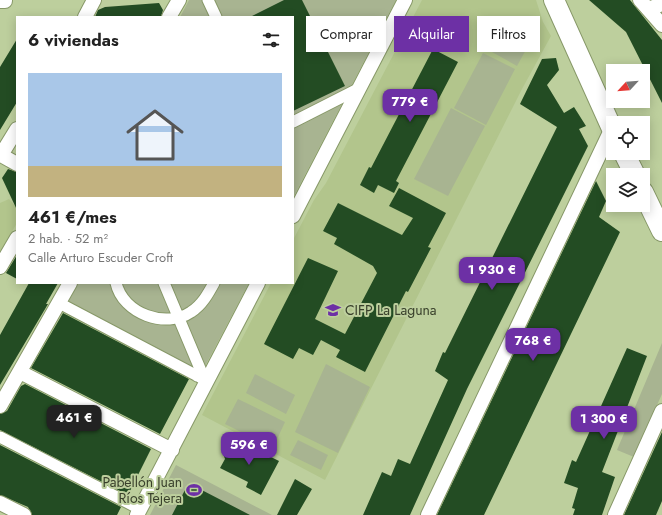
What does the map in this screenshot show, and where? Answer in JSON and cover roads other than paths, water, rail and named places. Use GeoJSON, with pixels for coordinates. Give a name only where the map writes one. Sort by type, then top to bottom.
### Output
{"type":"FeatureCollection","features":[{"type":"Feature","properties":{"kind":"main road"},"geometry":{"type":"LineString","coordinates":[[554,0],[606,116]]}},
{"type":"Feature","properties":{"kind":"main road"},"geometry":{"type":"LineString","coordinates":[[650,206],[662,231]]}},
{"type":"Feature","properties":{"kind":"street"},"geometry":{"type":"LineString","coordinates":[[86,16],[94,0]]}},
{"type":"Feature","properties":{"kind":"street"},"geometry":{"type":"LineString","coordinates":[[171,16],[179,0]]}},
{"type":"Feature","properties":{"kind":"street"},"geometry":{"type":"LineString","coordinates":[[208,0],[216,16]]}},
{"type":"Feature","properties":{"kind":"street"},"geometry":{"type":"LineString","coordinates":[[294,214],[405,0]]}},
{"type":"Feature","properties":{"kind":"street"},"geometry":{"type":"LineString","coordinates":[[644,5],[662,4]]}},
{"type":"Feature","properties":{"kind":"street"},"geometry":{"type":"LineString","coordinates":[[644,5],[662,25]]}},
{"type":"Feature","properties":{"kind":"street"},"geometry":{"type":"LineString","coordinates":[[294,121],[360,88]]}},
{"type":"Feature","properties":{"kind":"street"},"geometry":{"type":"LineString","coordinates":[[16,130],[1,154],[16,163]]}},
{"type":"Feature","properties":{"kind":"street"},"geometry":{"type":"LineString","coordinates":[[428,515],[606,142]]}},
{"type":"Feature","properties":{"kind":"street"},"geometry":{"type":"LineString","coordinates":[[0,267],[16,240]]}},
{"type":"Feature","properties":{"kind":"street"},"geometry":{"type":"LineString","coordinates":[[0,406],[69,284]]}},
{"type":"Feature","properties":{"kind":"street"},"geometry":{"type":"LineString","coordinates":[[117,284],[125,300],[143,314],[157,319],[178,318],[191,312],[201,304],[213,284]]}},
{"type":"Feature","properties":{"kind":"street"},"geometry":{"type":"LineString","coordinates":[[164,284],[202,379]]}},
{"type":"Feature","properties":{"kind":"street"},"geometry":{"type":"LineString","coordinates":[[0,437],[139,512],[172,450],[202,379],[257,284]]}},
{"type":"Feature","properties":{"kind":"street"},"geometry":{"type":"LineString","coordinates":[[59,303],[202,379]]}},
{"type":"Feature","properties":{"kind":"street"},"geometry":{"type":"LineString","coordinates":[[20,372],[172,450]]}},
{"type":"Feature","properties":{"kind":"street"},"geometry":{"type":"LineString","coordinates":[[615,515],[662,411]]}},
{"type":"Feature","properties":{"kind":"street"},"geometry":{"type":"LineString","coordinates":[[0,503],[24,515]]}},
{"type":"Feature","properties":{"kind":"place","name":"CIFP La Laguna"},"geometry":{"type":"Point","coordinates":[333,310]}},
{"type":"Feature","properties":{"kind":"place","name":"Pabellón Juan Ríos Tejera"},"geometry":{"type":"Point","coordinates":[194,490]}}]}
